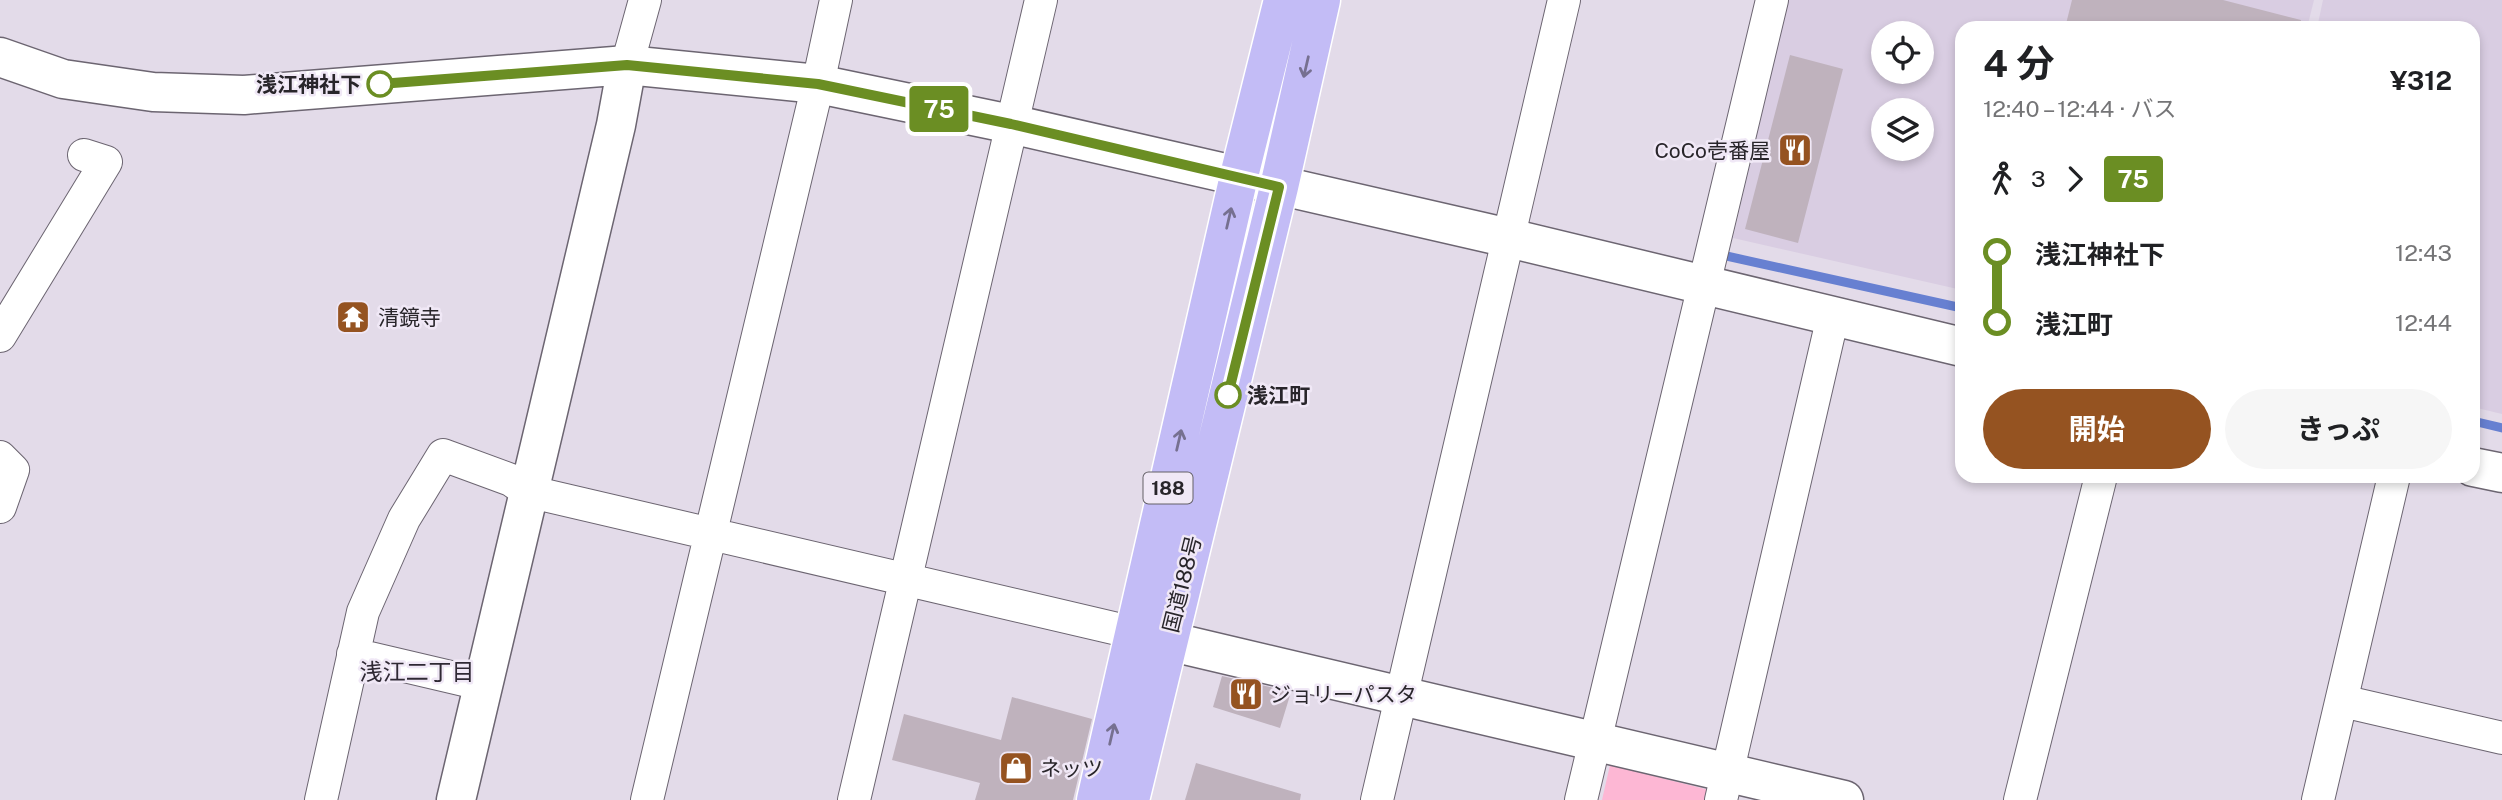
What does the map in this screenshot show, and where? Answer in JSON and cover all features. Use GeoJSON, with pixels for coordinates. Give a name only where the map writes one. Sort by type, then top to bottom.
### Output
{"type":"FeatureCollection","features":[{"type":"Feature","properties":{"kind":"highway","name":"国道188号"},"geometry":{"type":"LineString","coordinates":[[1130,800],[1152,637],[1239,176],[1283,0]]}},
{"type":"Feature","properties":{"kind":"highway","name":"国道188号"},"geometry":{"type":"LineString","coordinates":[[1097,800],[1152,637],[1279,187],[1321,0]]}},
{"type":"Feature","properties":{"kind":"street"},"geometry":{"type":"LineString","coordinates":[[456,800],[485,685],[527,491],[613,139],[627,65],[645,0]]}},
{"type":"Feature","properties":{"kind":"street"},"geometry":{"type":"LineString","coordinates":[[647,800],[836,0]]}},
{"type":"Feature","properties":{"kind":"street"},"geometry":{"type":"LineString","coordinates":[[854,800],[1041,0]]}},
{"type":"Feature","properties":{"kind":"street"},"geometry":{"type":"LineString","coordinates":[[1377,800],[1564,0]]}},
{"type":"Feature","properties":{"kind":"street"},"geometry":{"type":"LineString","coordinates":[[1581,800],[1772,0]]}},
{"type":"Feature","properties":{"kind":"street"},"geometry":{"type":"LineString","coordinates":[[0,57],[63,79],[153,92],[244,95],[627,65],[818,84],[1011,124],[1509,238],[1955,345]]}},
{"type":"Feature","properties":{"kind":"street"},"geometry":{"type":"LineString","coordinates":[[0,335],[106,162],[84,155]]}},
{"type":"Feature","properties":{"kind":"street"},"geometry":{"type":"LineString","coordinates":[[1724,786],[1833,316]]}},
{"type":"Feature","properties":{"kind":"street"},"geometry":{"type":"LineString","coordinates":[[321,800],[363,612],[404,519],[443,455],[511,480],[527,491],[1595,741],[1724,786],[1844,800]]}},
{"type":"Feature","properties":{"kind":"street"},"geometry":{"type":"LineString","coordinates":[[0,457],[13,470],[0,507]]}},
{"type":"Feature","properties":{"kind":"street"},"geometry":{"type":"LineString","coordinates":[[2480,468],[2502,473]]}},
{"type":"Feature","properties":{"kind":"street"},"geometry":{"type":"LineString","coordinates":[[2020,800],[2099,483]]}},
{"type":"Feature","properties":{"kind":"street"},"geometry":{"type":"LineString","coordinates":[[2318,800],[2392,483]]}},
{"type":"Feature","properties":{"kind":"street"},"geometry":{"type":"LineString","coordinates":[[353,654],[485,685]]}},
{"type":"Feature","properties":{"kind":"street"},"geometry":{"type":"LineString","coordinates":[[2342,701],[2502,738]]}},
{"type":"Feature","properties":{"kind":"shaded area"},"geometry":{"type":"Polygon","coordinates":[[[1788,0],[2314,0],[2309,21],[1955,21],[1955,288],[1733,238],[1788,0]]]}},
{"type":"Feature","properties":{"kind":"shaded area"},"geometry":{"type":"Polygon","coordinates":[[[2323,0],[2502,0],[2502,414],[2480,409],[2480,21],[2318,21],[2323,0]]]}},
{"type":"Feature","properties":{"kind":"shaded area"},"geometry":{"type":"Polygon","coordinates":[[[1610,765],[1713,791],[1710,800],[1602,800],[1610,765]]]}},
{"type":"Feature","properties":{"kind":"building"},"geometry":{"type":"Polygon","coordinates":[[[2072,0],[2223,0],[2301,20],[2301,21],[2067,21],[2072,0]]]}},
{"type":"Feature","properties":{"kind":"building"},"geometry":{"type":"Polygon","coordinates":[[[1790,55],[1843,69],[1798,243],[1745,229],[1790,55]]]}},
{"type":"Feature","properties":{"kind":"building"},"geometry":{"type":"Polygon","coordinates":[[[1222,676],[1291,692],[1280,728],[1213,707],[1222,676]]]}},
{"type":"Feature","properties":{"kind":"building"},"geometry":{"type":"Polygon","coordinates":[[[1012,697],[1092,719],[1073,800],[975,800],[980,783],[892,760],[904,714],[1001,740],[1012,697]]]}},
{"type":"Feature","properties":{"kind":"building"},"geometry":{"type":"Polygon","coordinates":[[[1196,763],[1301,794],[1300,800],[1185,800],[1196,763]]]}},
{"type":"Feature","properties":{"kind":"waterway"},"geometry":{"type":"LineString","coordinates":[[1722,255],[1955,306]]}},
{"type":"Feature","properties":{"kind":"waterway"},"geometry":{"type":"LineString","coordinates":[[2480,423],[2502,428]]}},
{"type":"Feature","properties":{"kind":"bus line","name":"75"},"geometry":{"type":"LineString","coordinates":[[380,84],[627,65],[818,84],[1011,124],[1279,187],[1228,395]]}},
{"type":"Feature","properties":{"kind":"place","name":"浅江神社下"},"geometry":{"type":"Point","coordinates":[380,84]}},
{"type":"Feature","properties":{"kind":"place","name":"CoCo壱番屋"},"geometry":{"type":"Point","coordinates":[1795,150]}},
{"type":"Feature","properties":{"kind":"place","name":"清鏡寺"},"geometry":{"type":"Point","coordinates":[353,317]}},
{"type":"Feature","properties":{"kind":"place","name":"浅江町"},"geometry":{"type":"Point","coordinates":[1228,395]}},
{"type":"Feature","properties":{"kind":"place","name":"ジョリーパスタ"},"geometry":{"type":"Point","coordinates":[1246,694]}},
{"type":"Feature","properties":{"kind":"place","name":"ネッツ"},"geometry":{"type":"Point","coordinates":[1016,768]}},
{"type":"Feature","properties":{"kind":"district","name":"浅江二丁目"},"geometry":{"type":"Point","coordinates":[417,671]}}]}
